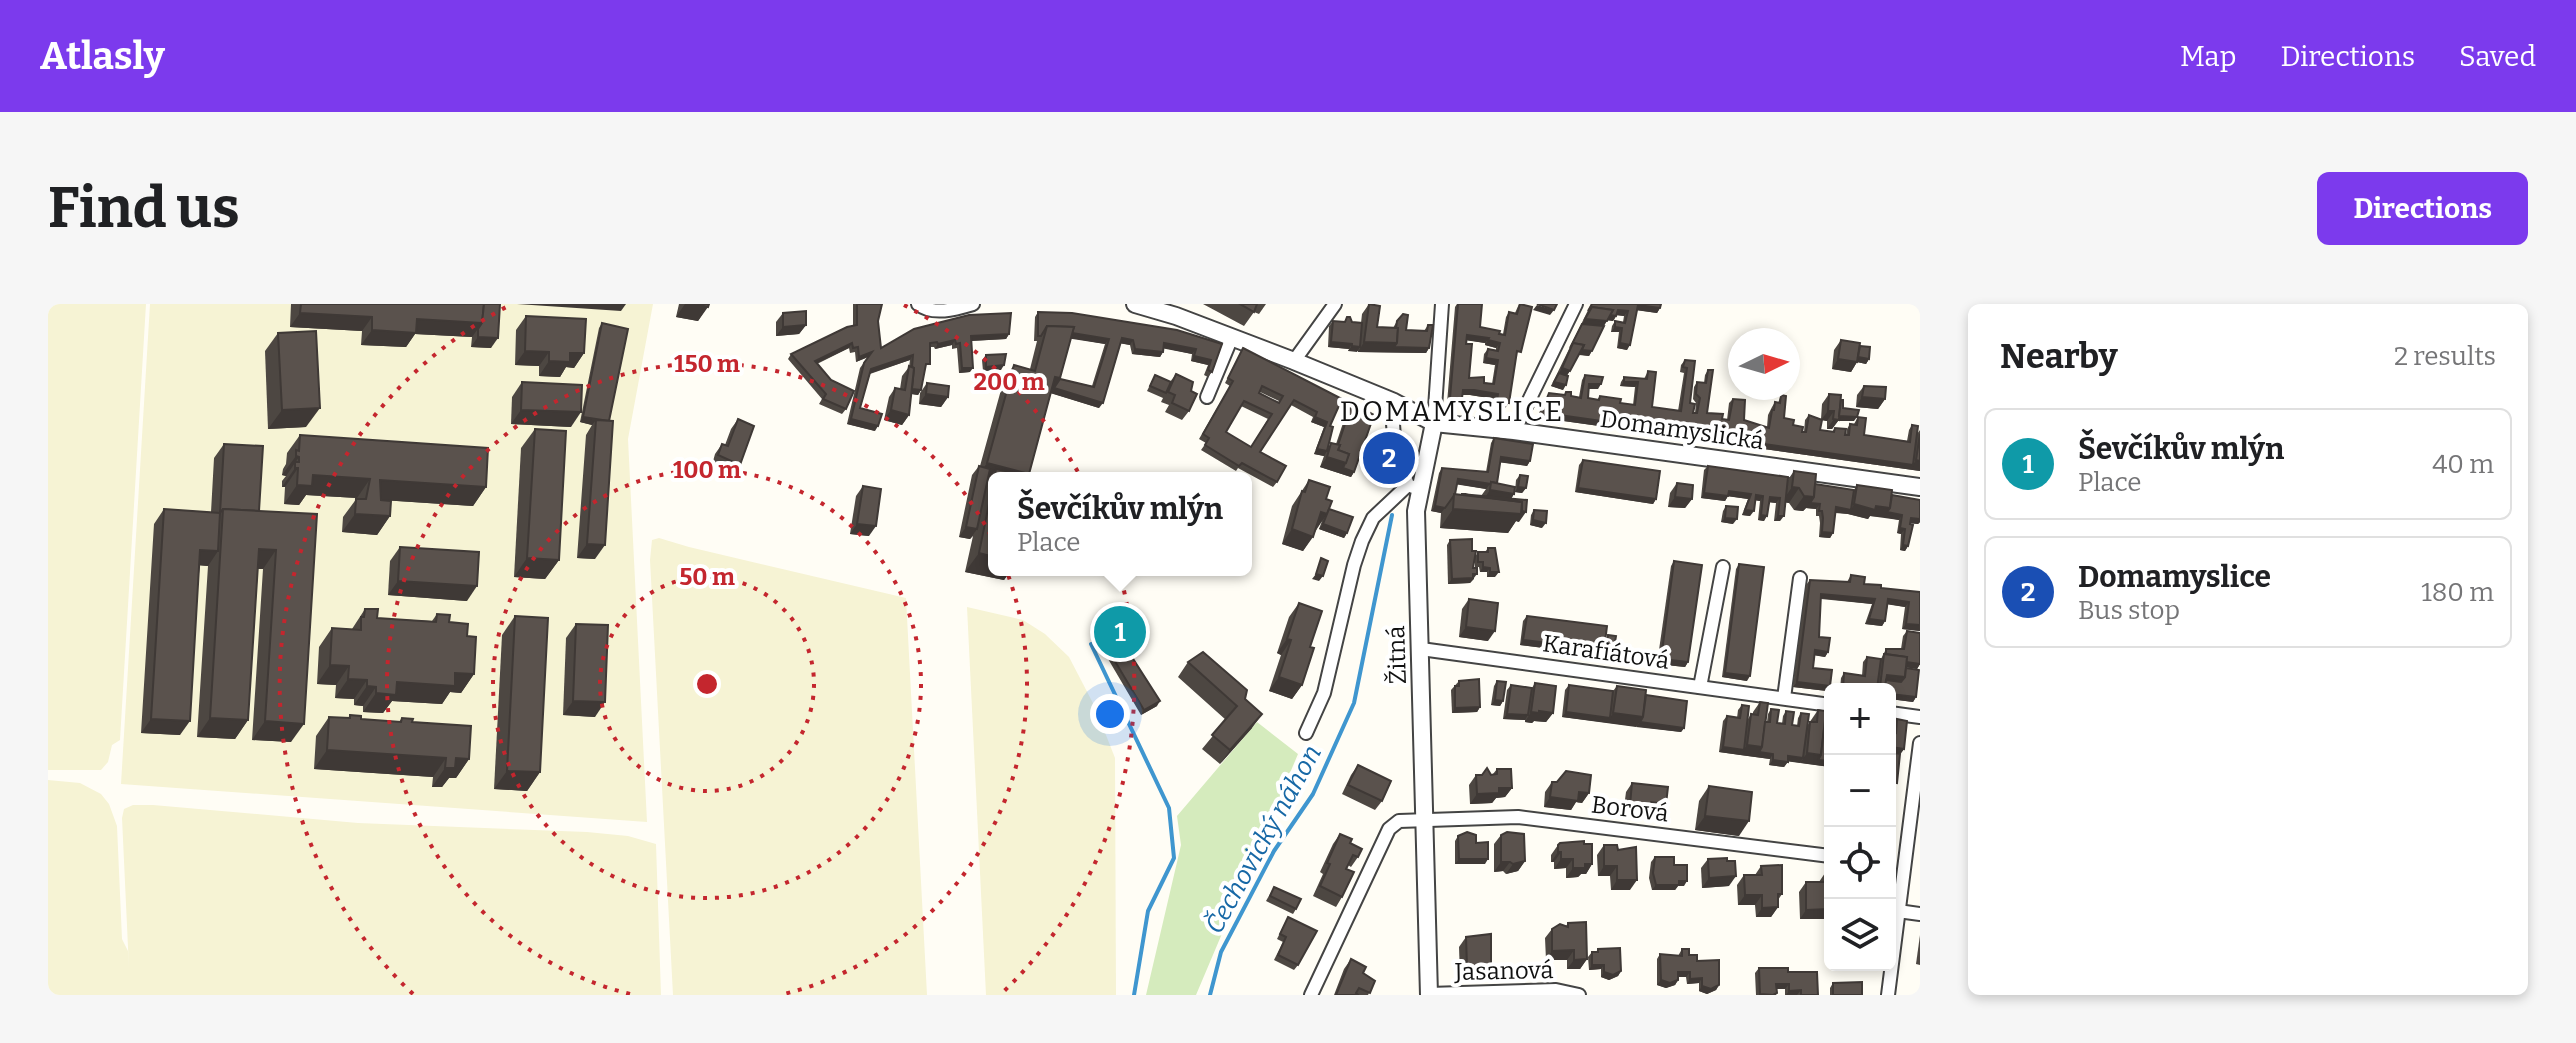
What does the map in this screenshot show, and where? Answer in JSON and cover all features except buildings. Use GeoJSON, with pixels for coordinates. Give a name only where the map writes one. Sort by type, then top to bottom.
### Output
{"type":"FeatureCollection","features":[{"type":"Feature","properties":{"kind":"street"},"geometry":{"type":"LineString","coordinates":[[918,304],[934,311],[973,304]]}},
{"type":"Feature","properties":{"kind":"street","name":"Domamyslická"},"geometry":{"type":"LineString","coordinates":[[1135,304],[1294,361],[1394,402],[1434,423],[1514,431],[1920,487]]}},
{"type":"Feature","properties":{"kind":"street"},"geometry":{"type":"LineString","coordinates":[[1294,361],[1335,304]]}},
{"type":"Feature","properties":{"kind":"street"},"geometry":{"type":"LineString","coordinates":[[1434,423],[1442,304]]}},
{"type":"Feature","properties":{"kind":"street"},"geometry":{"type":"LineString","coordinates":[[1514,431],[1576,304]]}},
{"type":"Feature","properties":{"kind":"street"},"geometry":{"type":"LineString","coordinates":[[1207,397],[1232,337]]}},
{"type":"Feature","properties":{"kind":"street","name":"Žitná"},"geometry":{"type":"LineString","coordinates":[[1394,402],[1392,432],[1398,458],[1414,487]]}},
{"type":"Feature","properties":{"kind":"street","name":"Žitná"},"geometry":{"type":"LineString","coordinates":[[1429,994],[1414,487],[1434,423]]}},
{"type":"Feature","properties":{"kind":"street"},"geometry":{"type":"LineString","coordinates":[[1306,733],[1324,693],[1362,541],[1373,518],[1414,487]]}},
{"type":"Feature","properties":{"kind":"street"},"geometry":{"type":"LineString","coordinates":[[1700,687],[1723,567]]}},
{"type":"Feature","properties":{"kind":"street"},"geometry":{"type":"LineString","coordinates":[[1784,698],[1800,578]]}},
{"type":"Feature","properties":{"kind":"street","name":"Karafiátová"},"geometry":{"type":"LineString","coordinates":[[1421,649],[1824,704]]}},
{"type":"Feature","properties":{"kind":"street"},"geometry":{"type":"LineString","coordinates":[[1896,714],[1920,717]]}},
{"type":"Feature","properties":{"kind":"street"},"geometry":{"type":"LineString","coordinates":[[1888,995],[1920,743]]}},
{"type":"Feature","properties":{"kind":"street","name":"Borová"},"geometry":{"type":"LineString","coordinates":[[1424,819],[1518,817],[1824,855]]}},
{"type":"Feature","properties":{"kind":"street"},"geometry":{"type":"LineString","coordinates":[[1311,995],[1389,829],[1399,821],[1424,819]]}},
{"type":"Feature","properties":{"kind":"street"},"geometry":{"type":"LineString","coordinates":[[1896,864],[1904,865]]}},
{"type":"Feature","properties":{"kind":"street"},"geometry":{"type":"LineString","coordinates":[[1898,911],[1920,914]]}},
{"type":"Feature","properties":{"kind":"street","name":"Jasanová"},"geometry":{"type":"LineString","coordinates":[[1429,994],[1556,990],[1579,995]]}},
{"type":"Feature","properties":{"kind":"shaded area"},"geometry":{"type":"Polygon","coordinates":[[[48,304],[146,304],[120,740],[112,745],[108,762],[101,770],[48,770],[48,304]]]}},
{"type":"Feature","properties":{"kind":"shaded area"},"geometry":{"type":"Polygon","coordinates":[[[150,304],[653,304],[628,439],[647,822],[121,784],[150,304]]]}},
{"type":"Feature","properties":{"kind":"shaded area"},"geometry":{"type":"Polygon","coordinates":[[[659,538],[906,598],[927,995],[673,995],[650,560],[652,540],[659,538]]]}},
{"type":"Feature","properties":{"kind":"shaded area"},"geometry":{"type":"Polygon","coordinates":[[[967,607],[1023,620],[1045,634],[1069,657],[1095,707],[1115,758],[1116,995],[986,995],[967,607]]]}},
{"type":"Feature","properties":{"kind":"shaded area"},"geometry":{"type":"Polygon","coordinates":[[[48,780],[80,783],[101,794],[109,804],[117,826],[122,939],[128,951],[129,969],[122,818],[124,809],[133,805],[153,805],[358,823],[587,832],[628,836],[656,844],[661,995],[48,995],[48,780]]]}},
{"type":"Feature","properties":{"kind":"green space"},"geometry":{"type":"Polygon","coordinates":[[[1257,722],[1298,754],[1196,995],[1146,995],[1181,845],[1177,816],[1257,722]]]}},
{"type":"Feature","properties":{"kind":"waterway","name":"Čechovický náhon"},"geometry":{"type":"LineString","coordinates":[[1210,995],[1221,952],[1274,851],[1313,794],[1354,703],[1392,515]]}},
{"type":"Feature","properties":{"kind":"waterway"},"geometry":{"type":"LineString","coordinates":[[1091,644],[1169,808],[1174,858],[1148,911],[1134,995]]}},
{"type":"Feature","properties":{"kind":"place","name":"Domamyslice"},"geometry":{"type":"Point","coordinates":[1389,458]}},
{"type":"Feature","properties":{"kind":"place","name":"Ševčíkův mlýn"},"geometry":{"type":"Point","coordinates":[1120,632]}},
{"type":"Feature","properties":{"kind":"district","name":"DOMAMYSLICE"},"geometry":{"type":"Point","coordinates":[1452,411]}}]}
